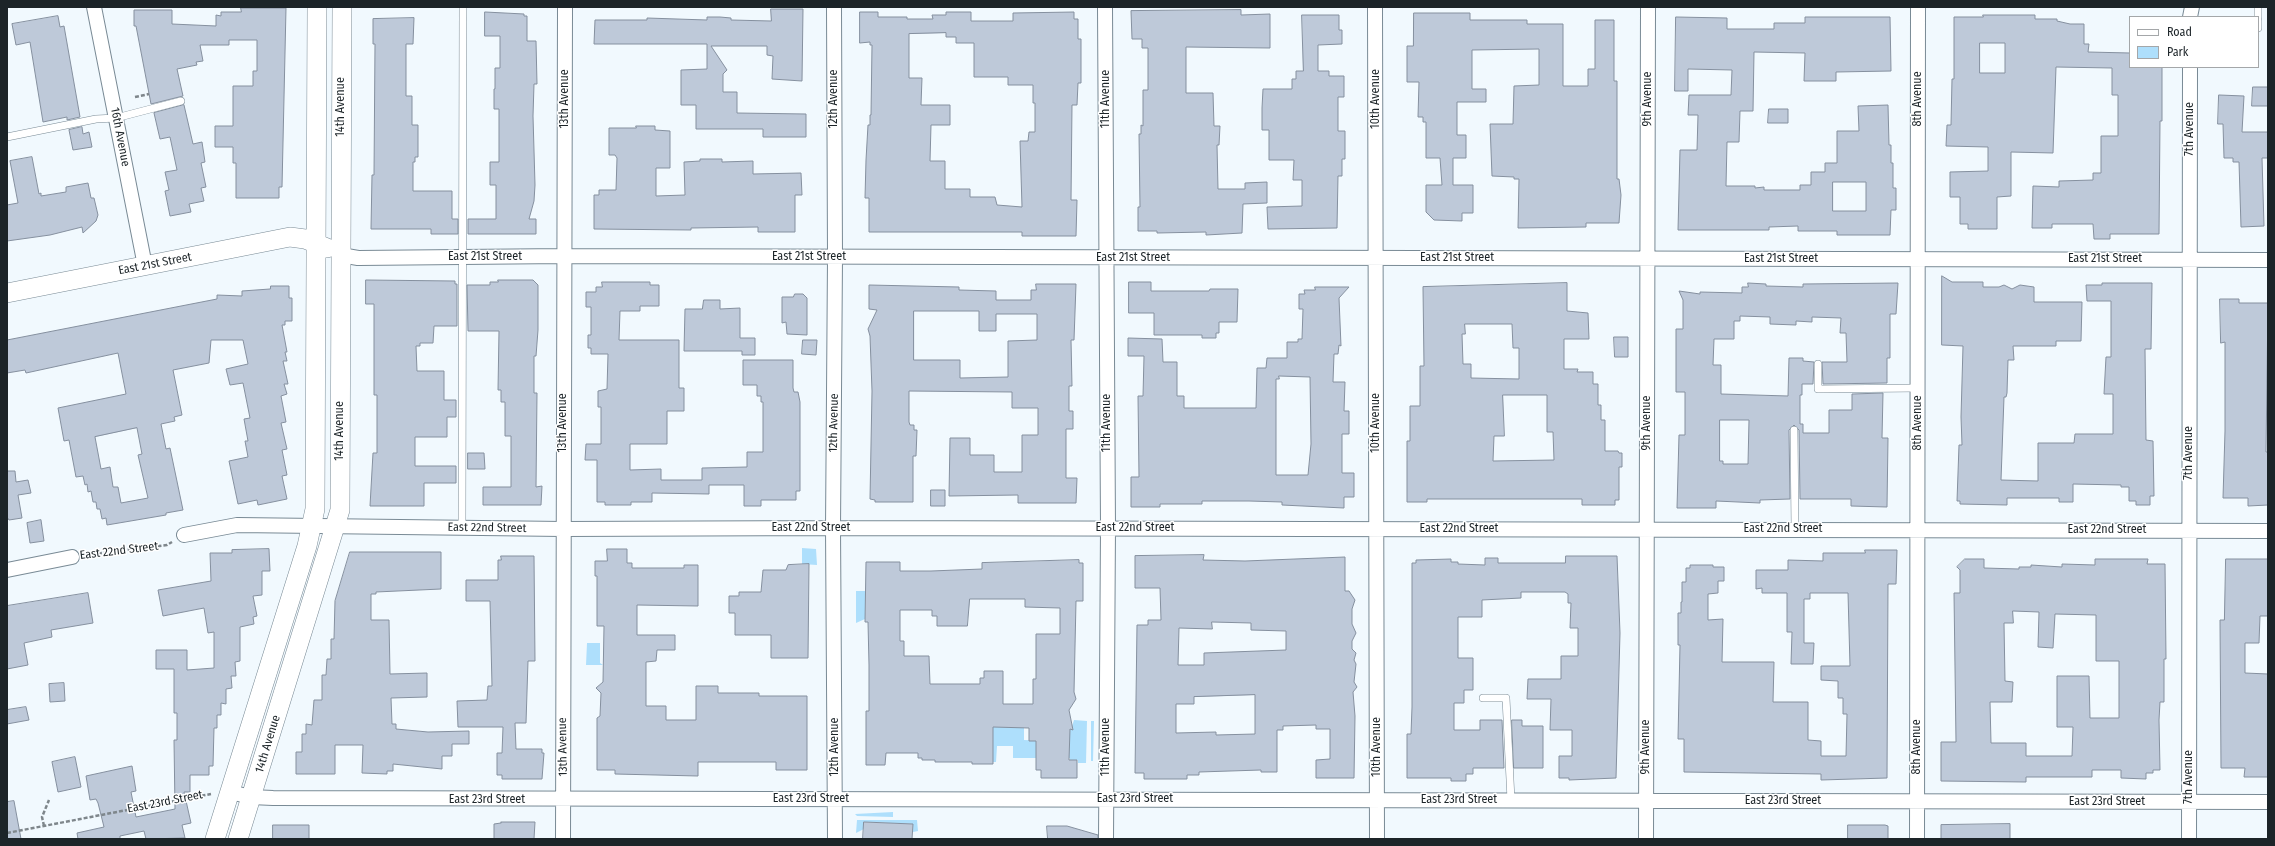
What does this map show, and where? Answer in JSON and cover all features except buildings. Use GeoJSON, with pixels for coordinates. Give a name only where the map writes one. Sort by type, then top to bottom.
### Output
{"type":"FeatureCollection","features":[{"type":"Feature","properties":{"kind":"main road","name":"14th Avenue"},"geometry":{"type":"LineString","coordinates":[[215,839],[312,528],[316,492],[317,7]]}},
{"type":"Feature","properties":{"kind":"main road","name":"14th Avenue"},"geometry":{"type":"LineString","coordinates":[[238,839],[336,528],[340,510],[342,7]]}},
{"type":"Feature","properties":{"kind":"main road","name":"East 21st Street"},"geometry":{"type":"LineString","coordinates":[[7,293],[290,237],[306,239],[341,255]]}},
{"type":"Feature","properties":{"kind":"street","name":"16th Avenue"},"geometry":{"type":"LineString","coordinates":[[94,7],[145,266]]}},
{"type":"Feature","properties":{"kind":"street","name":"13th Avenue"},"geometry":{"type":"LineString","coordinates":[[564,839],[563,529],[565,7]]}},
{"type":"Feature","properties":{"kind":"street","name":"12th Avenue"},"geometry":{"type":"LineString","coordinates":[[834,7],[835,258],[833,528],[835,839]]}},
{"type":"Feature","properties":{"kind":"street","name":"11th Avenue"},"geometry":{"type":"LineString","coordinates":[[1105,7],[1108,528],[1106,839]]}},
{"type":"Feature","properties":{"kind":"street","name":"10th Avenue"},"geometry":{"type":"LineString","coordinates":[[1375,7],[1377,258],[1375,529],[1377,839]]}},
{"type":"Feature","properties":{"kind":"street","name":"9th Avenue"},"geometry":{"type":"LineString","coordinates":[[1646,839],[1648,7]]}},
{"type":"Feature","properties":{"kind":"street","name":"8th Avenue"},"geometry":{"type":"LineString","coordinates":[[1917,839],[1918,7]]}},
{"type":"Feature","properties":{"kind":"street","name":"7th Avenue"},"geometry":{"type":"LineString","coordinates":[[2189,839],[2190,68]]}},
{"type":"Feature","properties":{"kind":"street","name":"East 21st Street"},"geometry":{"type":"LineString","coordinates":[[341,255],[358,258],[564,256],[835,258],[2268,260]]}},
{"type":"Feature","properties":{"kind":"street","name":"East 22nd Street"},"geometry":{"type":"LineString","coordinates":[[184,535],[237,525],[312,528],[462,527],[563,529],[1108,528],[2268,531]]}},
{"type":"Feature","properties":{"kind":"street","name":"East 22nd Street"},"geometry":{"type":"LineString","coordinates":[[7,570],[72,557]]}},
{"type":"Feature","properties":{"kind":"street","name":"East 23rd Street"},"geometry":{"type":"LineString","coordinates":[[230,792],[251,797],[564,800],[1106,799],[2268,802]]}},
{"type":"Feature","properties":{"kind":"lane"},"geometry":{"type":"LineString","coordinates":[[462,527],[464,257],[463,7]]}},
{"type":"Feature","properties":{"kind":"lane"},"geometry":{"type":"LineString","coordinates":[[7,137],[96,119],[116,118],[182,101]]}},
{"type":"Feature","properties":{"kind":"lane"},"geometry":{"type":"LineString","coordinates":[[1818,364],[1818,388],[1918,388]]}},
{"type":"Feature","properties":{"kind":"lane"},"geometry":{"type":"LineString","coordinates":[[1794,430],[1794,530]]}},
{"type":"Feature","properties":{"kind":"lane"},"geometry":{"type":"LineString","coordinates":[[1483,698],[1506,698],[1511,800]]}},
{"type":"Feature","properties":{"kind":"path"},"geometry":{"type":"LineString","coordinates":[[135,97],[149,94]]}},
{"type":"Feature","properties":{"kind":"path","name":"East 22nd Street"},"geometry":{"type":"LineString","coordinates":[[72,557],[167,545],[184,535]]}},
{"type":"Feature","properties":{"kind":"path","name":"East 23rd Street"},"geometry":{"type":"LineString","coordinates":[[7,833],[203,795],[230,792]]}},
{"type":"Feature","properties":{"kind":"path"},"geometry":{"type":"LineString","coordinates":[[44,826],[42,817],[49,800]]}},
{"type":"Feature","properties":{"kind":"green space"},"geometry":{"type":"Polygon","coordinates":[[[802,548],[816,549],[817,565],[802,564],[802,548]]]}},
{"type":"Feature","properties":{"kind":"green space"},"geometry":{"type":"Polygon","coordinates":[[[856,591],[865,591],[865,619],[856,623],[856,591]]]}},
{"type":"Feature","properties":{"kind":"green space"},"geometry":{"type":"Polygon","coordinates":[[[587,643],[600,643],[600,663],[603,665],[586,665],[587,643]]]}},
{"type":"Feature","properties":{"kind":"green space"},"geometry":{"type":"Polygon","coordinates":[[[1074,720],[1087,721],[1086,763],[1078,763],[1078,760],[1070,760],[1070,758],[1013,758],[1013,746],[997,746],[996,762],[993,762],[993,727],[1024,727],[1024,740],[1048,741],[1071,729],[1074,720]]]}},
{"type":"Feature","properties":{"kind":"green space"},"geometry":{"type":"Polygon","coordinates":[[[1091,721],[1094,721],[1093,761],[1091,761],[1091,721]]]}},
{"type":"Feature","properties":{"kind":"green space"},"geometry":{"type":"Polygon","coordinates":[[[893,812],[893,817],[857,816],[855,814],[893,812]]]}},
{"type":"Feature","properties":{"kind":"green space"},"geometry":{"type":"Polygon","coordinates":[[[857,820],[917,820],[918,831],[913,832],[913,824],[864,822],[864,829],[856,833],[857,820]]]}}]}
